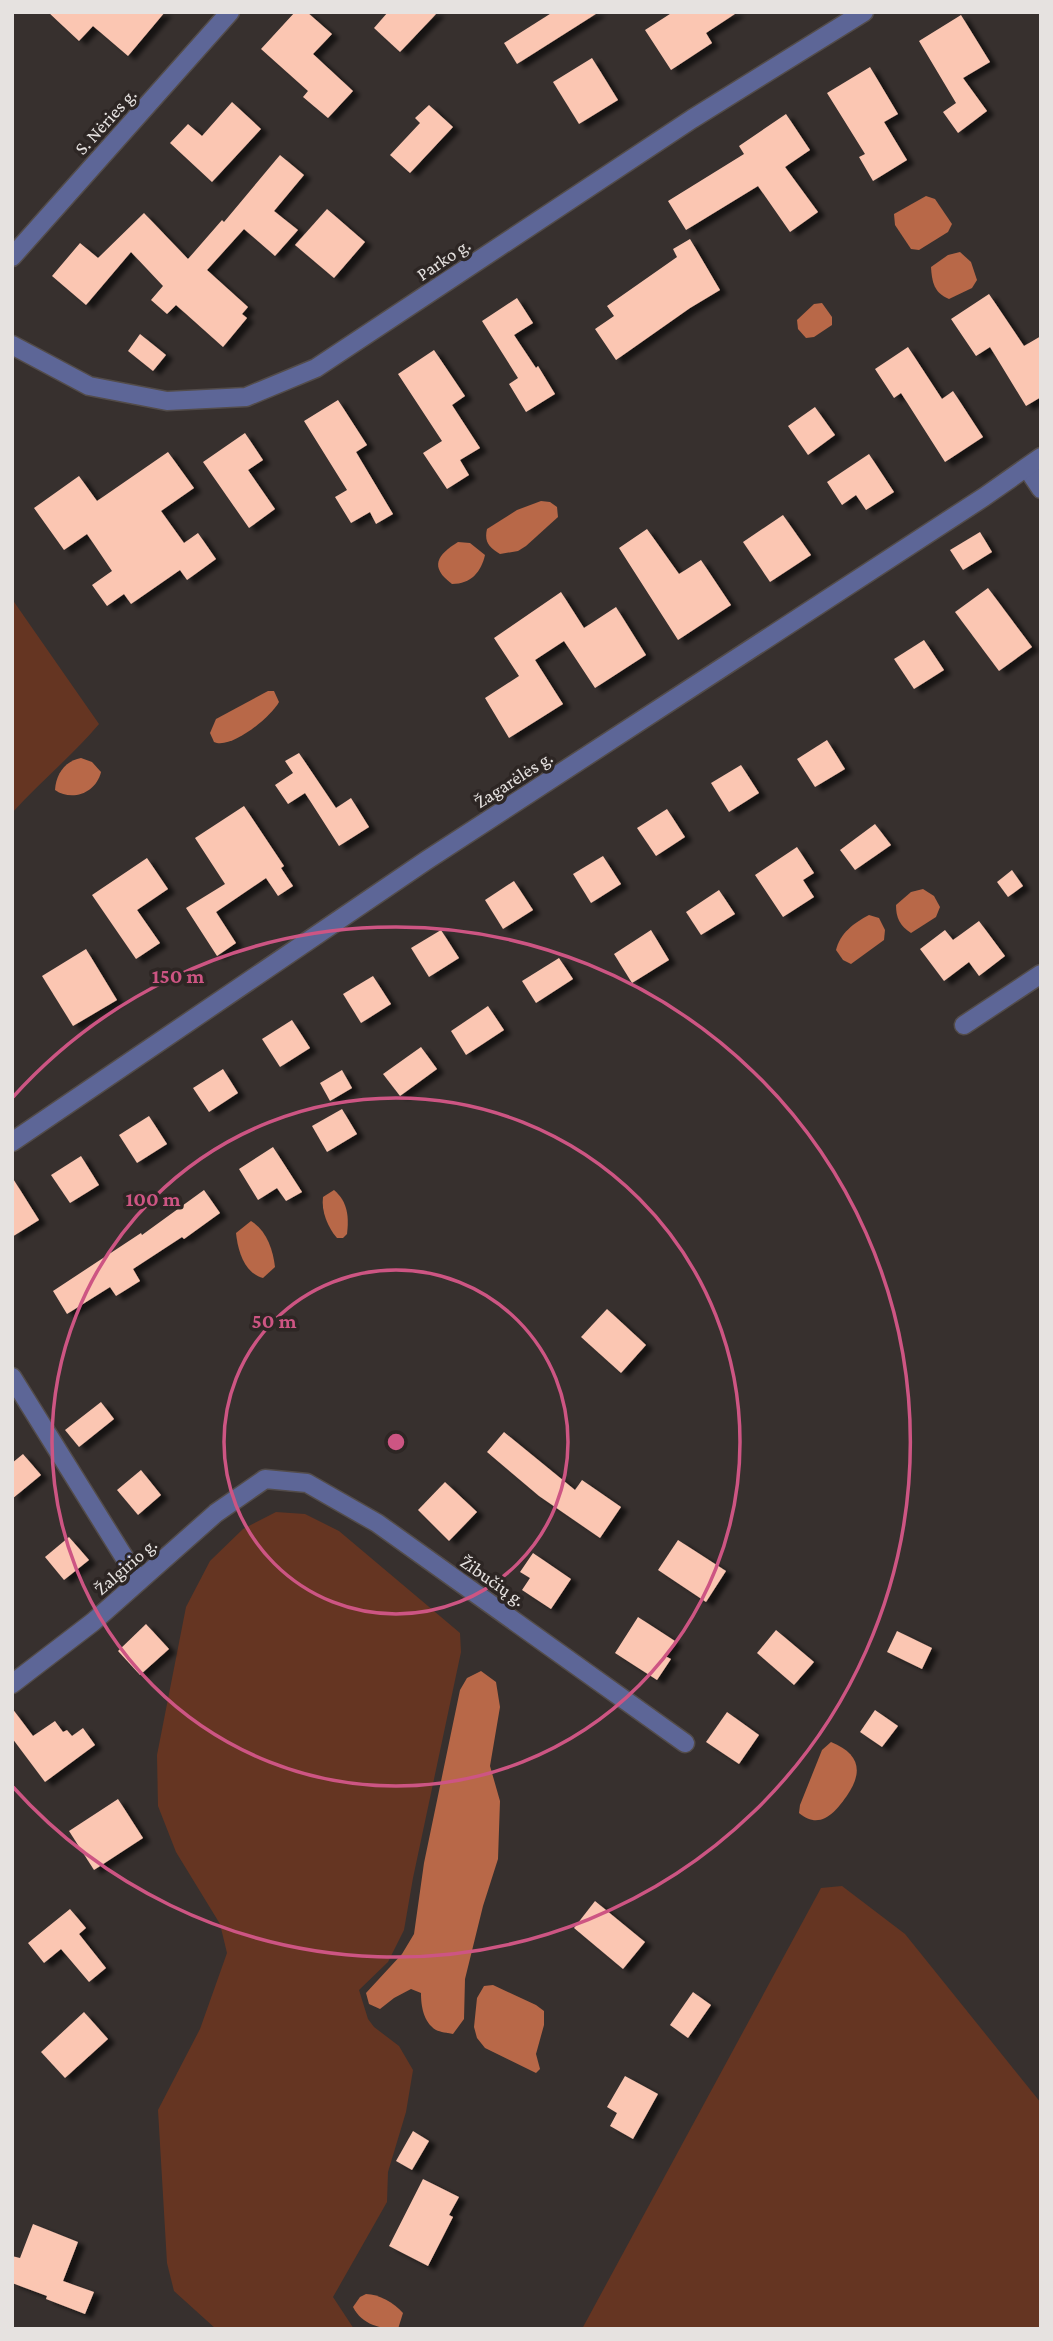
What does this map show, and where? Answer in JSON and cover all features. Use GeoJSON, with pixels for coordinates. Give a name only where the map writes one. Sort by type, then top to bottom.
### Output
{"type":"FeatureCollection","features":[{"type":"Feature","properties":{"kind":"street","name":"S. Nėries g."},"geometry":{"type":"LineString","coordinates":[[12,257],[230,12]]}},
{"type":"Feature","properties":{"kind":"street","name":"Parko g."},"geometry":{"type":"LineString","coordinates":[[12,345],[89,386],[167,401],[246,397],[316,368],[692,119],[864,12]]}},
{"type":"Feature","properties":{"kind":"street"},"geometry":{"type":"LineString","coordinates":[[1034,463],[1041,489]]}},
{"type":"Feature","properties":{"kind":"street","name":"Žagarėlės g."},"geometry":{"type":"LineString","coordinates":[[12,1142],[427,860],[1034,463]]}},
{"type":"Feature","properties":{"kind":"street"},"geometry":{"type":"LineString","coordinates":[[964,1026],[1041,974]]}},
{"type":"Feature","properties":{"kind":"street"},"geometry":{"type":"LineString","coordinates":[[12,1377],[139,1581]]}},
{"type":"Feature","properties":{"kind":"street","name":"Žalgirio g."},"geometry":{"type":"LineString","coordinates":[[12,1684],[93,1622],[216,1513],[265,1479]]}},
{"type":"Feature","properties":{"kind":"street","name":"Žibučių g."},"geometry":{"type":"LineString","coordinates":[[265,1479],[307,1483],[377,1523],[685,1742]]}},
{"type":"Feature","properties":{"kind":"shaded area"},"geometry":{"type":"Polygon","coordinates":[[[926,196],[935,199],[952,224],[948,232],[919,250],[911,249],[895,225],[894,214],[926,196]]]}},
{"type":"Feature","properties":{"kind":"shaded area"},"geometry":{"type":"Polygon","coordinates":[[[960,252],[971,262],[977,280],[972,288],[949,299],[940,294],[935,286],[931,267],[948,255],[960,252]]]}},
{"type":"Feature","properties":{"kind":"shaded area"},"geometry":{"type":"Polygon","coordinates":[[[822,303],[832,317],[832,325],[814,337],[806,338],[798,329],[797,320],[814,304],[822,303]]]}},
{"type":"Feature","properties":{"kind":"shaded area"},"geometry":{"type":"Polygon","coordinates":[[[541,501],[550,502],[557,507],[558,517],[526,546],[518,551],[500,554],[490,546],[486,537],[487,529],[517,510],[541,501]]]}},
{"type":"Feature","properties":{"kind":"shaded area"},"geometry":{"type":"Polygon","coordinates":[[[458,542],[470,543],[485,555],[474,576],[465,582],[452,584],[440,572],[438,562],[445,552],[458,542]]]}},
{"type":"Feature","properties":{"kind":"shaded area"},"geometry":{"type":"Polygon","coordinates":[[[12,599],[99,724],[12,813],[12,599]]]}},
{"type":"Feature","properties":{"kind":"shaded area"},"geometry":{"type":"Polygon","coordinates":[[[268,691],[274,691],[279,702],[268,716],[240,737],[221,743],[214,742],[210,733],[216,719],[268,691]]]}},
{"type":"Feature","properties":{"kind":"shaded area"},"geometry":{"type":"Polygon","coordinates":[[[81,758],[92,762],[101,772],[94,785],[76,795],[62,794],[55,790],[62,769],[81,758]]]}},
{"type":"Feature","properties":{"kind":"shaded area"},"geometry":{"type":"Polygon","coordinates":[[[923,889],[934,896],[940,907],[936,917],[911,933],[899,921],[896,905],[911,892],[923,889]]]}},
{"type":"Feature","properties":{"kind":"shaded area"},"geometry":{"type":"Polygon","coordinates":[[[869,915],[879,918],[885,930],[884,940],[851,964],[843,960],[836,950],[838,944],[848,929],[869,915]]]}},
{"type":"Feature","properties":{"kind":"shaded area"},"geometry":{"type":"Polygon","coordinates":[[[334,1190],[346,1210],[347,1234],[343,1238],[337,1238],[334,1234],[323,1208],[323,1197],[334,1190]]]}},
{"type":"Feature","properties":{"kind":"shaded area"},"geometry":{"type":"Polygon","coordinates":[[[251,1221],[265,1235],[274,1260],[275,1267],[263,1278],[251,1271],[238,1247],[236,1233],[251,1221]]]}},
{"type":"Feature","properties":{"kind":"shaded area"},"geometry":{"type":"Polygon","coordinates":[[[276,1512],[305,1514],[339,1531],[460,1633],[461,1652],[404,1930],[388,1962],[359,1990],[368,2019],[399,2046],[413,2070],[406,2112],[388,2172],[387,2202],[333,2297],[354,2329],[216,2329],[174,2291],[167,2263],[158,2110],[200,2029],[227,1953],[220,1924],[176,1852],[158,1806],[157,1755],[186,1607],[210,1561],[243,1529],[276,1512]]]}},
{"type":"Feature","properties":{"kind":"shaded area"},"geometry":{"type":"Polygon","coordinates":[[[481,1671],[496,1682],[500,1707],[490,1766],[500,1801],[498,1859],[465,1979],[464,2019],[453,2034],[436,2030],[428,2023],[422,2008],[421,1993],[411,1989],[380,2009],[369,2004],[366,1993],[402,1954],[414,1934],[424,1863],[460,1690],[467,1678],[481,1671]]]}},
{"type":"Feature","properties":{"kind":"shaded area"},"geometry":{"type":"Polygon","coordinates":[[[831,1742],[852,1757],[856,1763],[856,1777],[848,1794],[833,1813],[821,1820],[814,1820],[799,1813],[800,1805],[822,1750],[831,1742]]]}},
{"type":"Feature","properties":{"kind":"shaded area"},"geometry":{"type":"Polygon","coordinates":[[[842,1886],[905,1934],[1041,2103],[1041,2329],[582,2329],[821,1888],[842,1886]]]}},
{"type":"Feature","properties":{"kind":"shaded area"},"geometry":{"type":"Polygon","coordinates":[[[493,1985],[544,2011],[544,2025],[536,2054],[540,2069],[536,2073],[485,2048],[477,2038],[474,2027],[477,1998],[484,1986],[493,1985]]]}},
{"type":"Feature","properties":{"kind":"shaded area"},"geometry":{"type":"Polygon","coordinates":[[[366,2294],[386,2300],[403,2313],[398,2329],[372,2325],[361,2318],[353,2307],[360,2297],[366,2294]]]}},
{"type":"Feature","properties":{"kind":"building"},"geometry":{"type":"Polygon","coordinates":[[[48,12],[165,12],[128,56],[93,26],[79,41],[48,12]]]}},
{"type":"Feature","properties":{"kind":"building"},"geometry":{"type":"Polygon","coordinates":[[[295,12],[307,12],[332,34],[313,54],[353,91],[328,118],[303,97],[308,91],[261,49],[295,12]]]}},
{"type":"Feature","properties":{"kind":"building"},"geometry":{"type":"Polygon","coordinates":[[[388,12],[438,12],[400,52],[374,28],[388,12]]]}},
{"type":"Feature","properties":{"kind":"building"},"geometry":{"type":"Polygon","coordinates":[[[553,12],[599,12],[517,64],[504,43],[553,12]]]}},
{"type":"Feature","properties":{"kind":"building"},"geometry":{"type":"Polygon","coordinates":[[[673,12],[738,12],[706,33],[712,43],[671,70],[645,30],[673,12]]]}},
{"type":"Feature","properties":{"kind":"building"},"geometry":{"type":"Polygon","coordinates":[[[961,15],[990,62],[963,78],[987,111],[958,133],[943,112],[956,103],[919,41],[961,15]]]}},
{"type":"Feature","properties":{"kind":"building"},"geometry":{"type":"Polygon","coordinates":[[[592,58],[618,100],[579,124],[553,82],[592,58]]]}},
{"type":"Feature","properties":{"kind":"building"},"geometry":{"type":"Polygon","coordinates":[[[870,67],[898,114],[884,122],[907,160],[873,181],[859,157],[865,154],[827,93],[870,67]]]}},
{"type":"Feature","properties":{"kind":"building"},"geometry":{"type":"Polygon","coordinates":[[[232,102],[261,129],[212,182],[170,143],[188,124],[202,136],[232,102]]]}},
{"type":"Feature","properties":{"kind":"building"},"geometry":{"type":"Polygon","coordinates":[[[429,105],[453,127],[410,173],[390,155],[420,123],[415,118],[429,105]]]}},
{"type":"Feature","properties":{"kind":"building"},"geometry":{"type":"Polygon","coordinates":[[[786,114],[810,150],[785,167],[818,212],[790,232],[758,186],[686,230],[668,201],[744,154],[739,146],[786,114]]]}},
{"type":"Feature","properties":{"kind":"building"},"geometry":{"type":"Polygon","coordinates":[[[280,155],[304,175],[274,211],[298,230],[275,256],[244,229],[207,270],[248,307],[242,314],[247,318],[223,347],[176,305],[167,314],[151,300],[163,286],[131,252],[86,305],[52,276],[80,243],[98,258],[144,213],[188,259],[222,220],[224,222],[280,155]]]}},
{"type":"Feature","properties":{"kind":"building"},"geometry":{"type":"Polygon","coordinates":[[[327,209],[365,242],[334,278],[295,245],[327,209]]]}},
{"type":"Feature","properties":{"kind":"building"},"geometry":{"type":"Polygon","coordinates":[[[690,239],[720,290],[616,360],[595,329],[614,316],[607,306],[677,257],[673,249],[690,239]]]}},
{"type":"Feature","properties":{"kind":"building"},"geometry":{"type":"Polygon","coordinates":[[[989,294],[1024,346],[1041,336],[1041,397],[1026,406],[990,347],[976,356],[951,319],[989,294]]]}},
{"type":"Feature","properties":{"kind":"building"},"geometry":{"type":"Polygon","coordinates":[[[517,298],[533,323],[514,335],[555,394],[526,412],[509,384],[518,378],[482,321],[517,298]]]}},
{"type":"Feature","properties":{"kind":"building"},"geometry":{"type":"Polygon","coordinates":[[[140,334],[166,355],[153,371],[128,351],[140,334]]]}},
{"type":"Feature","properties":{"kind":"building"},"geometry":{"type":"Polygon","coordinates":[[[908,347],[942,399],[953,391],[983,437],[945,462],[901,393],[894,398],[875,369],[908,347]]]}},
{"type":"Feature","properties":{"kind":"building"},"geometry":{"type":"Polygon","coordinates":[[[434,350],[465,396],[452,405],[480,448],[460,460],[469,475],[447,489],[423,453],[442,441],[398,374],[434,350]]]}},
{"type":"Feature","properties":{"kind":"building"},"geometry":{"type":"Polygon","coordinates":[[[338,400],[367,445],[356,452],[393,514],[376,524],[370,512],[351,523],[335,497],[347,490],[304,421],[338,400]]]}},
{"type":"Feature","properties":{"kind":"building"},"geometry":{"type":"Polygon","coordinates":[[[815,407],[835,435],[808,455],[788,426],[815,407]]]}},
{"type":"Feature","properties":{"kind":"building"},"geometry":{"type":"Polygon","coordinates":[[[245,433],[263,460],[248,470],[275,509],[249,528],[203,462],[245,433]]]}},
{"type":"Feature","properties":{"kind":"building"},"geometry":{"type":"Polygon","coordinates":[[[168,452],[194,488],[161,511],[184,543],[198,533],[216,559],[187,580],[180,570],[131,604],[124,594],[107,606],[92,585],[112,571],[87,534],[64,550],[34,508],[79,476],[97,501],[168,452]]]}},
{"type":"Feature","properties":{"kind":"building"},"geometry":{"type":"Polygon","coordinates":[[[869,454],[894,492],[866,510],[856,495],[842,505],[827,482],[869,454]]]}},
{"type":"Feature","properties":{"kind":"building"},"geometry":{"type":"Polygon","coordinates":[[[783,515],[811,555],[770,582],[743,542],[783,515]]]}},
{"type":"Feature","properties":{"kind":"building"},"geometry":{"type":"Polygon","coordinates":[[[647,529],[679,574],[701,560],[731,605],[678,640],[619,548],[647,529]]]}},
{"type":"Feature","properties":{"kind":"building"},"geometry":{"type":"Polygon","coordinates":[[[980,532],[992,552],[963,570],[950,550],[980,532]]]}},
{"type":"Feature","properties":{"kind":"building"},"geometry":{"type":"Polygon","coordinates":[[[988,588],[1032,647],[999,671],[955,612],[988,588]]]}},
{"type":"Feature","properties":{"kind":"building"},"geometry":{"type":"Polygon","coordinates":[[[561,592],[584,628],[616,607],[646,655],[595,688],[564,641],[535,660],[563,704],[509,738],[485,698],[519,676],[494,638],[561,592]]]}},
{"type":"Feature","properties":{"kind":"building"},"geometry":{"type":"Polygon","coordinates":[[[924,640],[944,670],[914,689],[894,659],[924,640]]]}},
{"type":"Feature","properties":{"kind":"building"},"geometry":{"type":"Polygon","coordinates":[[[827,740],[845,769],[815,787],[797,759],[827,740]]]}},
{"type":"Feature","properties":{"kind":"building"},"geometry":{"type":"Polygon","coordinates":[[[299,753],[336,808],[351,798],[369,827],[339,846],[305,793],[288,804],[275,785],[293,773],[285,761],[299,753]]]}},
{"type":"Feature","properties":{"kind":"building"},"geometry":{"type":"Polygon","coordinates":[[[741,765],[759,793],[729,812],[711,783],[741,765]]]}},
{"type":"Feature","properties":{"kind":"building"},"geometry":{"type":"Polygon","coordinates":[[[244,806],[284,866],[281,868],[293,886],[278,896],[266,878],[216,912],[236,943],[217,956],[186,908],[225,884],[195,838],[244,806]]]}},
{"type":"Feature","properties":{"kind":"building"},"geometry":{"type":"Polygon","coordinates":[[[667,809],[685,837],[656,856],[637,828],[667,809]]]}},
{"type":"Feature","properties":{"kind":"building"},"geometry":{"type":"Polygon","coordinates":[[[875,824],[891,845],[855,870],[840,850],[875,824]]]}},
{"type":"Feature","properties":{"kind":"building"},"geometry":{"type":"Polygon","coordinates":[[[797,847],[814,873],[803,880],[814,897],[783,917],[755,875],[797,847]]]}},
{"type":"Feature","properties":{"kind":"building"},"geometry":{"type":"Polygon","coordinates":[[[603,856],[621,884],[591,903],[573,874],[603,856]]]}},
{"type":"Feature","properties":{"kind":"building"},"geometry":{"type":"Polygon","coordinates":[[[147,858],[168,889],[137,910],[160,943],[136,959],[92,895],[147,858]]]}},
{"type":"Feature","properties":{"kind":"building"},"geometry":{"type":"Polygon","coordinates":[[[1012,870],[1023,886],[1008,897],[997,882],[1012,870]]]}},
{"type":"Feature","properties":{"kind":"building"},"geometry":{"type":"Polygon","coordinates":[[[514,881],[533,910],[503,929],[485,900],[514,881]]]}},
{"type":"Feature","properties":{"kind":"building"},"geometry":{"type":"Polygon","coordinates":[[[719,890],[735,914],[701,935],[686,912],[719,890]]]}},
{"type":"Feature","properties":{"kind":"building"},"geometry":{"type":"Polygon","coordinates":[[[979,921],[1005,956],[979,976],[969,962],[944,981],[920,949],[945,930],[953,940],[979,921]]]}},
{"type":"Feature","properties":{"kind":"building"},"geometry":{"type":"Polygon","coordinates":[[[441,930],[459,958],[429,977],[411,948],[441,930]]]}},
{"type":"Feature","properties":{"kind":"building"},"geometry":{"type":"Polygon","coordinates":[[[651,930],[669,960],[632,983],[614,954],[651,930]]]}},
{"type":"Feature","properties":{"kind":"building"},"geometry":{"type":"Polygon","coordinates":[[[86,949],[117,1000],[73,1026],[42,976],[86,949]]]}},
{"type":"Feature","properties":{"kind":"building"},"geometry":{"type":"Polygon","coordinates":[[[559,958],[573,979],[536,1003],[522,981],[559,958]]]}},
{"type":"Feature","properties":{"kind":"building"},"geometry":{"type":"Polygon","coordinates":[[[373,976],[391,1004],[361,1023],[343,994],[373,976]]]}},
{"type":"Feature","properties":{"kind":"building"},"geometry":{"type":"Polygon","coordinates":[[[488,1006],[504,1030],[466,1055],[451,1031],[488,1006]]]}},
{"type":"Feature","properties":{"kind":"building"},"geometry":{"type":"Polygon","coordinates":[[[292,1020],[310,1048],[280,1067],[262,1039],[292,1020]]]}},
{"type":"Feature","properties":{"kind":"building"},"geometry":{"type":"Polygon","coordinates":[[[421,1047],[437,1069],[400,1096],[383,1074],[421,1047]]]}},
{"type":"Feature","properties":{"kind":"building"},"geometry":{"type":"Polygon","coordinates":[[[223,1069],[238,1093],[209,1112],[193,1088],[223,1069]]]}},
{"type":"Feature","properties":{"kind":"building"},"geometry":{"type":"Polygon","coordinates":[[[342,1070],[352,1088],[330,1101],[320,1083],[342,1070]]]}},
{"type":"Feature","properties":{"kind":"building"},"geometry":{"type":"Polygon","coordinates":[[[342,1109],[357,1134],[327,1152],[312,1126],[342,1109]]]}},
{"type":"Feature","properties":{"kind":"building"},"geometry":{"type":"Polygon","coordinates":[[[149,1116],[167,1144],[137,1163],[119,1135],[149,1116]]]}},
{"type":"Feature","properties":{"kind":"building"},"geometry":{"type":"Polygon","coordinates":[[[273,1147],[302,1192],[286,1201],[277,1188],[258,1200],[239,1169],[273,1147]]]}},
{"type":"Feature","properties":{"kind":"building"},"geometry":{"type":"Polygon","coordinates":[[[81,1156],[99,1185],[70,1203],[51,1175],[81,1156]]]}},
{"type":"Feature","properties":{"kind":"building"},"geometry":{"type":"Polygon","coordinates":[[[12,1177],[39,1220],[12,1237],[12,1177]]]}},
{"type":"Feature","properties":{"kind":"building"},"geometry":{"type":"Polygon","coordinates":[[[204,1190],[220,1213],[184,1239],[182,1237],[133,1269],[140,1281],[116,1296],[110,1287],[67,1314],[53,1291],[141,1233],[142,1235],[204,1190]]]}},
{"type":"Feature","properties":{"kind":"building"},"geometry":{"type":"Polygon","coordinates":[[[607,1309],[646,1345],[621,1373],[581,1337],[607,1309]]]}},
{"type":"Feature","properties":{"kind":"building"},"geometry":{"type":"Polygon","coordinates":[[[101,1402],[114,1419],[79,1447],[65,1430],[101,1402]]]}},
{"type":"Feature","properties":{"kind":"building"},"geometry":{"type":"Polygon","coordinates":[[[504,1432],[575,1490],[582,1480],[621,1507],[600,1538],[539,1496],[487,1452],[504,1432]]]}},
{"type":"Feature","properties":{"kind":"building"},"geometry":{"type":"Polygon","coordinates":[[[23,1454],[41,1475],[12,1499],[12,1463],[23,1454]]]}},
{"type":"Feature","properties":{"kind":"building"},"geometry":{"type":"Polygon","coordinates":[[[141,1470],[161,1495],[138,1515],[117,1490],[141,1470]]]}},
{"type":"Feature","properties":{"kind":"building"},"geometry":{"type":"Polygon","coordinates":[[[445,1482],[477,1512],[449,1541],[418,1510],[445,1482]]]}},
{"type":"Feature","properties":{"kind":"building"},"geometry":{"type":"Polygon","coordinates":[[[69,1537],[89,1560],[64,1580],[45,1557],[69,1537]]]}},
{"type":"Feature","properties":{"kind":"building"},"geometry":{"type":"Polygon","coordinates":[[[678,1540],[726,1571],[706,1602],[658,1570],[678,1540]]]}},
{"type":"Feature","properties":{"kind":"building"},"geometry":{"type":"Polygon","coordinates":[[[533,1553],[571,1579],[551,1609],[522,1590],[530,1578],[520,1572],[533,1553]]]}},
{"type":"Feature","properties":{"kind":"building"},"geometry":{"type":"Polygon","coordinates":[[[638,1617],[675,1641],[665,1656],[671,1659],[657,1680],[615,1653],[638,1617]]]}},
{"type":"Feature","properties":{"kind":"building"},"geometry":{"type":"Polygon","coordinates":[[[146,1624],[169,1649],[140,1675],[118,1651],[146,1624]]]}},
{"type":"Feature","properties":{"kind":"building"},"geometry":{"type":"Polygon","coordinates":[[[776,1630],[814,1662],[794,1685],[757,1653],[776,1630]]]}},
{"type":"Feature","properties":{"kind":"building"},"geometry":{"type":"Polygon","coordinates":[[[897,1631],[932,1648],[922,1669],[887,1652],[897,1631]]]}},
{"type":"Feature","properties":{"kind":"building"},"geometry":{"type":"Polygon","coordinates":[[[12,1708],[33,1736],[55,1721],[63,1732],[67,1730],[72,1736],[83,1728],[95,1745],[45,1782],[12,1738],[12,1708]]]}},
{"type":"Feature","properties":{"kind":"building"},"geometry":{"type":"Polygon","coordinates":[[[875,1710],[898,1726],[882,1747],[860,1732],[875,1710]]]}},
{"type":"Feature","properties":{"kind":"building"},"geometry":{"type":"Polygon","coordinates":[[[727,1712],[759,1735],[739,1764],[706,1742],[727,1712]]]}},
{"type":"Feature","properties":{"kind":"building"},"geometry":{"type":"Polygon","coordinates":[[[118,1799],[143,1838],[94,1870],[69,1831],[118,1799]]]}},
{"type":"Feature","properties":{"kind":"building"},"geometry":{"type":"Polygon","coordinates":[[[595,1901],[645,1942],[623,1969],[574,1928],[595,1901]]]}},
{"type":"Feature","properties":{"kind":"building"},"geometry":{"type":"Polygon","coordinates":[[[70,1909],[86,1928],[79,1934],[106,1968],[89,1982],[61,1949],[44,1963],[28,1943],[70,1909]]]}},
{"type":"Feature","properties":{"kind":"building"},"geometry":{"type":"Polygon","coordinates":[[[693,1992],[711,2005],[688,2038],[670,2025],[693,1992]]]}},
{"type":"Feature","properties":{"kind":"building"},"geometry":{"type":"Polygon","coordinates":[[[84,2012],[108,2039],[65,2078],[41,2052],[84,2012]]]}},
{"type":"Feature","properties":{"kind":"building"},"geometry":{"type":"Polygon","coordinates":[[[625,2076],[658,2094],[633,2139],[610,2126],[617,2113],[607,2107],[625,2076]]]}},
{"type":"Feature","properties":{"kind":"building"},"geometry":{"type":"Polygon","coordinates":[[[413,2131],[429,2141],[412,2170],[396,2161],[413,2131]]]}},
{"type":"Feature","properties":{"kind":"building"},"geometry":{"type":"Polygon","coordinates":[[[423,2179],[459,2197],[449,2215],[453,2217],[428,2266],[389,2246],[423,2179]]]}},
{"type":"Feature","properties":{"kind":"building"},"geometry":{"type":"Polygon","coordinates":[[[33,2224],[78,2242],[63,2281],[94,2292],[85,2314],[12,2283],[12,2256],[20,2258],[33,2224]]]}}]}
